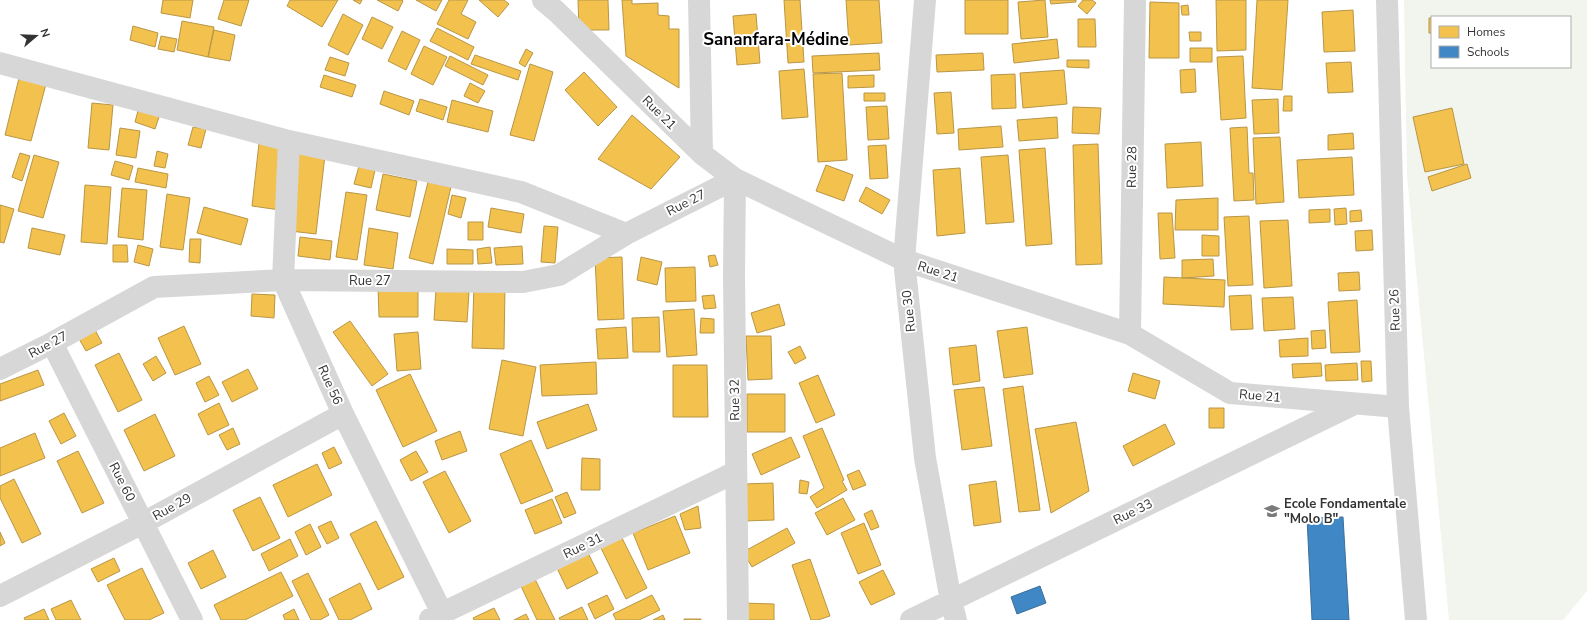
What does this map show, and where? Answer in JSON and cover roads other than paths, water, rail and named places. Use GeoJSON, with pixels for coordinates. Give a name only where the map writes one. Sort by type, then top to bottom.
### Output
{"type":"FeatureCollection","features":[{"type":"Feature","properties":{"kind":"street"},"geometry":{"type":"LineString","coordinates":[[699,0],[702,154]]}},
{"type":"Feature","properties":{"kind":"street","name":"Rue 30"},"geometry":{"type":"LineString","coordinates":[[925,0],[904,260],[925,458],[953,610]]}},
{"type":"Feature","properties":{"kind":"street","name":"Rue 28"},"geometry":{"type":"LineString","coordinates":[[1130,334],[1135,0]]}},
{"type":"Feature","properties":{"kind":"street","name":"Rue 26"},"geometry":{"type":"LineString","coordinates":[[1387,0],[1398,408],[1416,620]]}},
{"type":"Feature","properties":{"kind":"street","name":"Rue 21"},"geometry":{"type":"LineString","coordinates":[[552,4],[702,154],[735,179],[904,260],[1130,334],[1230,393],[1398,408]]}},
{"type":"Feature","properties":{"kind":"street"},"geometry":{"type":"LineString","coordinates":[[0,62],[289,141],[521,192],[626,234]]}},
{"type":"Feature","properties":{"kind":"street","name":"Rue 56"},"geometry":{"type":"LineString","coordinates":[[289,141],[283,280],[342,414],[436,617]]}},
{"type":"Feature","properties":{"kind":"street","name":"Rue 27"},"geometry":{"type":"LineString","coordinates":[[0,369],[52,343],[154,287],[283,280],[524,282],[559,275],[626,234],[735,179]]}},
{"type":"Feature","properties":{"kind":"street","name":"Rue 32"},"geometry":{"type":"LineString","coordinates":[[735,179],[734,276],[738,620]]}},
{"type":"Feature","properties":{"kind":"street","name":"Rue 60"},"geometry":{"type":"LineString","coordinates":[[52,343],[192,620]]}},
{"type":"Feature","properties":{"kind":"street","name":"Rue 33"},"geometry":{"type":"LineString","coordinates":[[911,620],[953,610],[1354,404]]}},
{"type":"Feature","properties":{"kind":"street","name":"Rue 29"},"geometry":{"type":"LineString","coordinates":[[0,596],[143,523],[342,414]]}},
{"type":"Feature","properties":{"kind":"street","name":"Rue 31"},"geometry":{"type":"LineString","coordinates":[[436,617],[736,472]]}},
{"type":"Feature","properties":{"kind":"place","name":"Ecole Fondamentale \"Molo B\""},"geometry":{"type":"Point","coordinates":[1272,511]}},
{"type":"Feature","properties":{"kind":"district","name":"Sananfara-Médine"},"geometry":{"type":"Point","coordinates":[776,39]}}]}
